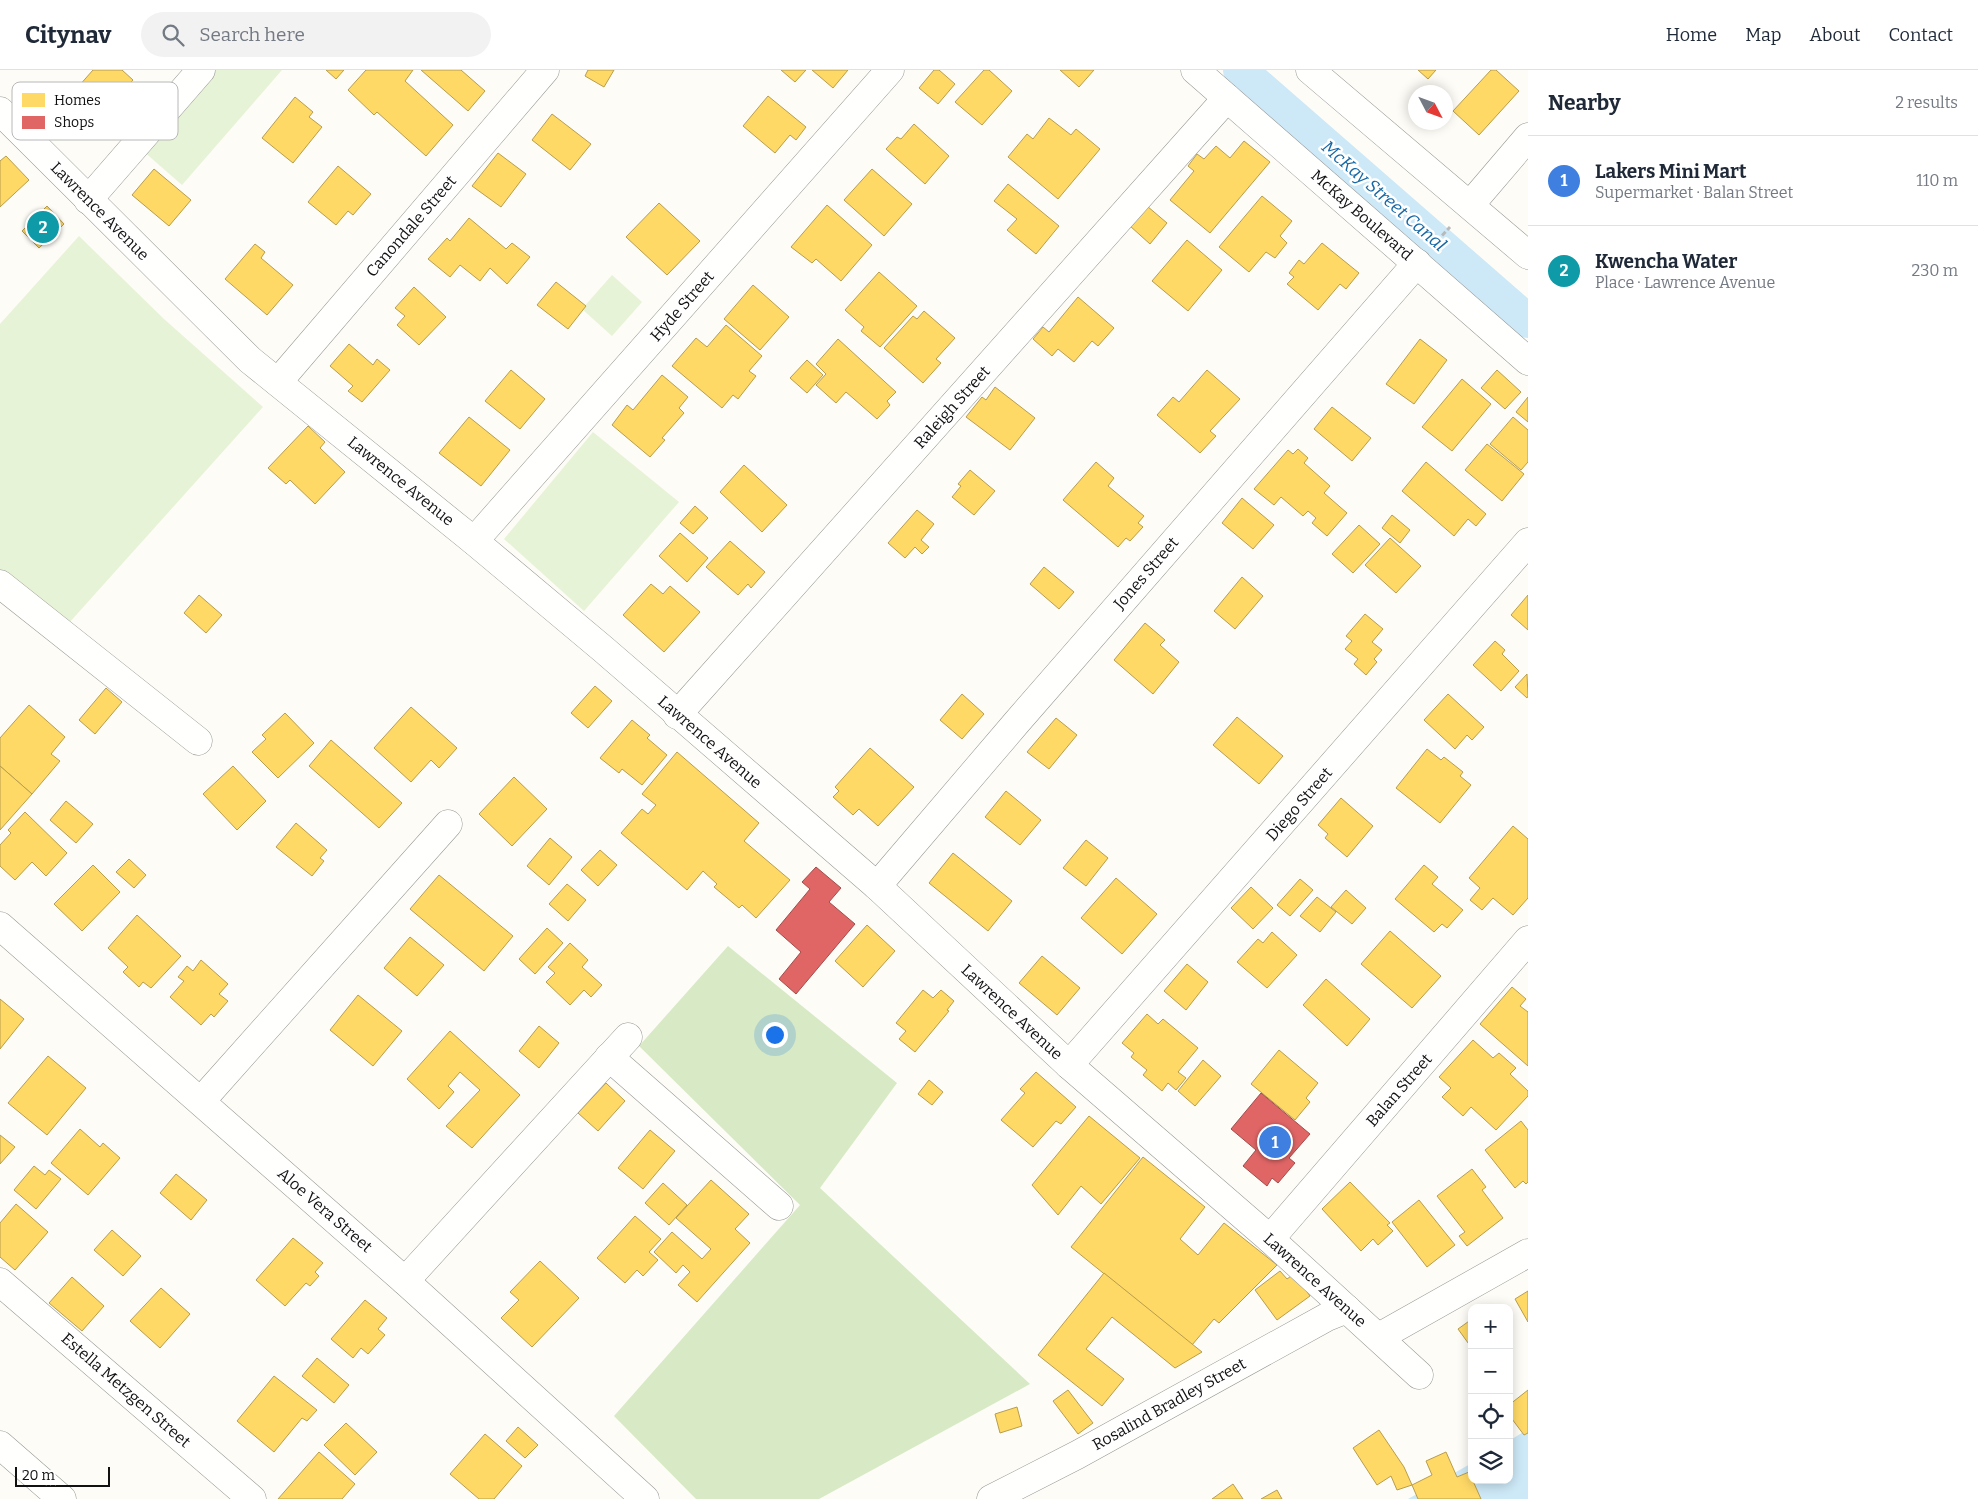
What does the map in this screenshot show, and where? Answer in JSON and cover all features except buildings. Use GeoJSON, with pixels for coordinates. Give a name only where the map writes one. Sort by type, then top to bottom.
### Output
{"type":"FeatureCollection","features":[{"type":"Feature","properties":{"kind":"street"},"geometry":{"type":"LineString","coordinates":[[178,96],[200,70]]}},
{"type":"Feature","properties":{"kind":"street","name":"Canondale Street"},"geometry":{"type":"LineString","coordinates":[[278,382],[545,70]]}},
{"type":"Feature","properties":{"kind":"street","name":"Hyde Street"},"geometry":{"type":"LineString","coordinates":[[474,541],[890,70]]}},
{"type":"Feature","properties":{"kind":"street","name":"McKay Boulevard"},"geometry":{"type":"LineString","coordinates":[[1195,70],[1528,361]]}},
{"type":"Feature","properties":{"kind":"street"},"geometry":{"type":"LineString","coordinates":[[1310,70],[1528,255]]}},
{"type":"Feature","properties":{"kind":"street","name":"Raleigh Street"},"geometry":{"type":"LineString","coordinates":[[677,715],[1227,98]]}},
{"type":"Feature","properties":{"kind":"street","name":"Lawrence Avenue"},"geometry":{"type":"LineString","coordinates":[[0,111],[12,123]]}},
{"type":"Feature","properties":{"kind":"street"},"geometry":{"type":"LineString","coordinates":[[1470,205],[1528,137]]}},
{"type":"Feature","properties":{"kind":"street","name":"Lawrence Avenue"},"geometry":{"type":"LineString","coordinates":[[29,140],[250,360],[474,541],[603,649],[677,715],[877,886],[1069,1065],[1270,1239],[1379,1337],[1419,1376]]}},
{"type":"Feature","properties":{"kind":"street"},"geometry":{"type":"LineString","coordinates":[[88,200],[140,140]]}},
{"type":"Feature","properties":{"kind":"street","name":"Jones Street"},"geometry":{"type":"LineString","coordinates":[[877,886],[1030,707],[1418,263]]}},
{"type":"Feature","properties":{"kind":"street","name":"Diego Street"},"geometry":{"type":"LineString","coordinates":[[1069,1065],[1528,542]]}},
{"type":"Feature","properties":{"kind":"street"},"geometry":{"type":"LineString","coordinates":[[0,584],[198,741]]}},
{"type":"Feature","properties":{"kind":"street"},"geometry":{"type":"LineString","coordinates":[[201,1101],[448,824]]}},
{"type":"Feature","properties":{"kind":"street","name":"Aloe Vera Street"},"geometry":{"type":"LineString","coordinates":[[0,926],[405,1281],[646,1499]]}},
{"type":"Feature","properties":{"kind":"street","name":"Balan Street"},"geometry":{"type":"LineString","coordinates":[[1270,1239],[1528,940]]}},
{"type":"Feature","properties":{"kind":"street"},"geometry":{"type":"LineString","coordinates":[[405,1281],[628,1037]]}},
{"type":"Feature","properties":{"kind":"street"},"geometry":{"type":"LineString","coordinates":[[609,1057],[779,1206]]}},
{"type":"Feature","properties":{"kind":"street"},"geometry":{"type":"LineString","coordinates":[[1379,1337],[1528,1253]]}},
{"type":"Feature","properties":{"kind":"street","name":"Estella Metzgen Street"},"geometry":{"type":"LineString","coordinates":[[0,1282],[252,1499]]}},
{"type":"Feature","properties":{"kind":"street","name":"Rosalind Bradley Street"},"geometry":{"type":"LineString","coordinates":[[991,1499],[1327,1317],[1348,1309]]}},
{"type":"Feature","properties":{"kind":"street"},"geometry":{"type":"LineString","coordinates":[[3,1454],[62,1499]]}},
{"type":"Feature","properties":{"kind":"path"},"geometry":{"type":"LineString","coordinates":[[1418,263],[1470,205]]}},
{"type":"Feature","properties":{"kind":"green space"},"geometry":{"type":"Polygon","coordinates":[[[211,70],[282,70],[182,185],[142,150],[151,140],[178,140],[178,108],[211,70]]]}},
{"type":"Feature","properties":{"kind":"green space"},"geometry":{"type":"Polygon","coordinates":[[[79,236],[164,319],[263,407],[60,633],[0,579],[0,324],[79,236]]]}},
{"type":"Feature","properties":{"kind":"green space"},"geometry":{"type":"Polygon","coordinates":[[[612,275],[642,302],[612,336],[582,309],[612,275]]]}},
{"type":"Feature","properties":{"kind":"green space"},"geometry":{"type":"Polygon","coordinates":[[[593,432],[679,502],[584,611],[504,539],[593,432]]]}},
{"type":"Feature","properties":{"kind":"green space"},"geometry":{"type":"Polygon","coordinates":[[[728,946],[897,1083],[820,1188],[1030,1384],[819,1499],[696,1499],[614,1416],[800,1205],[639,1046],[728,946]]]}},
{"type":"Feature","properties":{"kind":"water"},"geometry":{"type":"Polygon","coordinates":[[[1528,1429],[1528,1499],[1408,1499],[1468,1465],[1468,1484],[1513,1484],[1513,1438],[1528,1429]]]}},
{"type":"Feature","properties":{"kind":"waterway","name":"McKay Street Canal"},"geometry":{"type":"LineString","coordinates":[[1240,70],[1528,321]]}},
{"type":"Feature","properties":{"kind":"place","name":"Kwencha Water"},"geometry":{"type":"Point","coordinates":[43,227]}},
{"type":"Feature","properties":{"kind":"place","name":"Lakers Mini Mart"},"geometry":{"type":"Point","coordinates":[1275,1142]}}]}
